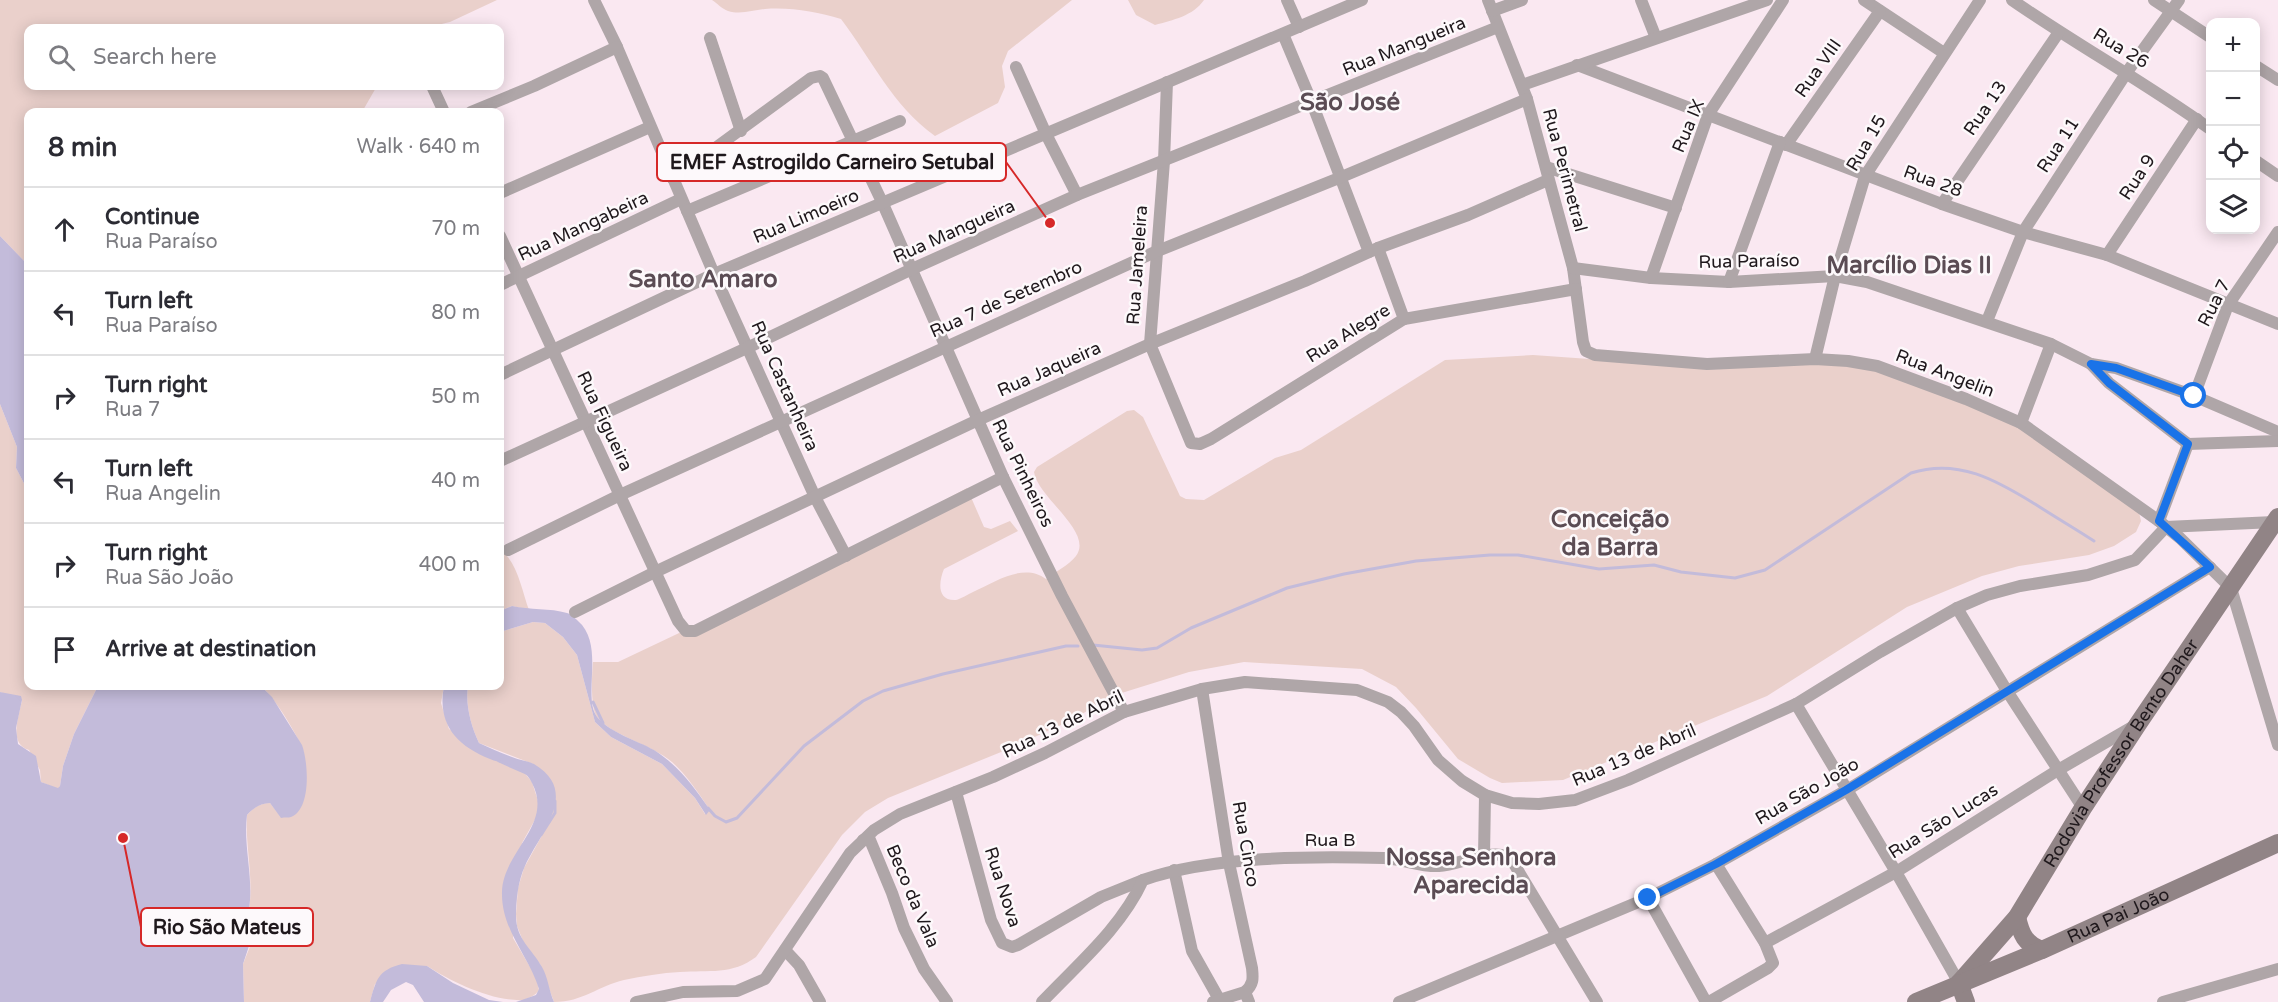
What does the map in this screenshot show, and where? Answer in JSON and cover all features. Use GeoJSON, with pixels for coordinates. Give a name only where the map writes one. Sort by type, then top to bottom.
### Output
{"type":"FeatureCollection","features":[{"type":"Feature","properties":{"kind":"street","name":"Rua Castanheira"},"geometry":{"type":"LineString","coordinates":[[594,0],[617,47],[681,199],[815,497],[846,556]]}},
{"type":"Feature","properties":{"kind":"street"},"geometry":{"type":"LineString","coordinates":[[1287,0],[1299,27]]}},
{"type":"Feature","properties":{"kind":"street","name":"Rua Limoeiro"},"geometry":{"type":"LineString","coordinates":[[504,373],[714,274],[1362,0]]}},
{"type":"Feature","properties":{"kind":"street"},"geometry":{"type":"LineString","coordinates":[[1490,5],[1522,0]]}},
{"type":"Feature","properties":{"kind":"street"},"geometry":{"type":"LineString","coordinates":[[1641,0],[1656,38]]}},
{"type":"Feature","properties":{"kind":"street"},"geometry":{"type":"LineString","coordinates":[[1522,85],[1767,0]]}},
{"type":"Feature","properties":{"kind":"street","name":"Rua IX"},"geometry":{"type":"LineString","coordinates":[[1652,278],[1708,115],[1783,0]]}},
{"type":"Feature","properties":{"kind":"street"},"geometry":{"type":"LineString","coordinates":[[1864,0],[1944,53]]}},
{"type":"Feature","properties":{"kind":"street","name":"Rua 15"},"geometry":{"type":"LineString","coordinates":[[1815,358],[1835,276],[1865,176],[1980,0]]}},
{"type":"Feature","properties":{"kind":"street","name":"Rua 26"},"geometry":{"type":"LineString","coordinates":[[2012,0],[2059,32],[2127,72],[2207,126]]}},
{"type":"Feature","properties":{"kind":"street"},"geometry":{"type":"LineString","coordinates":[[2154,0],[2206,34]]}},
{"type":"Feature","properties":{"kind":"street","name":"Rua 11"},"geometry":{"type":"LineString","coordinates":[[1987,321],[2023,232],[2127,72],[2179,0]]}},
{"type":"Feature","properties":{"kind":"street","name":"Rua Perimetral"},"geometry":{"type":"LineString","coordinates":[[1490,5],[1527,99],[1572,268],[1583,342],[1588,353]]}},
{"type":"Feature","properties":{"kind":"street","name":"Rua VIII"},"geometry":{"type":"LineString","coordinates":[[1729,282],[1783,143],[1880,11]]}},
{"type":"Feature","properties":{"kind":"street","name":"Rua Mangueira"},"geometry":{"type":"LineString","coordinates":[[504,459],[749,347],[912,269],[1077,195],[1498,27]]}},
{"type":"Feature","properties":{"kind":"street","name":"Rua 13"},"geometry":{"type":"LineString","coordinates":[[1942,204],[2059,32]]}},
{"type":"Feature","properties":{"kind":"street"},"geometry":{"type":"LineString","coordinates":[[1283,34],[1312,103],[1339,178],[1404,319]]}},
{"type":"Feature","properties":{"kind":"street"},"geometry":{"type":"LineString","coordinates":[[673,179],[741,131],[710,38]]}},
{"type":"Feature","properties":{"kind":"street"},"geometry":{"type":"LineString","coordinates":[[481,108],[534,87],[617,47]]}},
{"type":"Feature","properties":{"kind":"street","name":"Rua 28"},"geometry":{"type":"LineString","coordinates":[[1577,65],[1942,204],[2023,232],[2107,255],[2278,324]]}},
{"type":"Feature","properties":{"kind":"street"},"geometry":{"type":"LineString","coordinates":[[1016,67],[1077,195]]}},
{"type":"Feature","properties":{"kind":"street"},"geometry":{"type":"LineString","coordinates":[[2260,69],[2278,80]]}},
{"type":"Feature","properties":{"kind":"street","name":"Rua Pinheiros"},"geometry":{"type":"LineString","coordinates":[[741,131],[811,78],[820,76],[826,82],[883,204],[1003,477],[1062,596],[1124,712]]}},
{"type":"Feature","properties":{"kind":"street","name":"Rua Jameleira"},"geometry":{"type":"LineString","coordinates":[[1167,82],[1164,161],[1155,252],[1150,344],[1191,442]]}},
{"type":"Feature","properties":{"kind":"street"},"geometry":{"type":"LineString","coordinates":[[434,90],[442,108]]}},
{"type":"Feature","properties":{"kind":"street","name":"Rua 7 de Setembro"},"geometry":{"type":"LineString","coordinates":[[508,550],[620,495],[1155,252],[1527,99]]}},
{"type":"Feature","properties":{"kind":"street","name":"Rua 9"},"geometry":{"type":"LineString","coordinates":[[2107,255],[2197,119]]}},
{"type":"Feature","properties":{"kind":"street"},"geometry":{"type":"LineString","coordinates":[[687,211],[855,142],[900,121]]}},
{"type":"Feature","properties":{"kind":"street"},"geometry":{"type":"LineString","coordinates":[[504,191],[650,127]]}},
{"type":"Feature","properties":{"kind":"street"},"geometry":{"type":"LineString","coordinates":[[2260,164],[2278,176]]}},
{"type":"Feature","properties":{"kind":"street"},"geometry":{"type":"LineString","coordinates":[[1547,173],[1676,208]]}},
{"type":"Feature","properties":{"kind":"street","name":"Rua Jaqueira"},"geometry":{"type":"LineString","coordinates":[[575,612],[978,420],[1150,344],[1305,281],[1373,250],[1468,215],[1547,173]]}},
{"type":"Feature","properties":{"kind":"street","name":"Rua Mangabeira"},"geometry":{"type":"LineString","coordinates":[[504,283],[681,199]]}},
{"type":"Feature","properties":{"kind":"street","name":"Rua 7"},"geometry":{"type":"LineString","coordinates":[[2194,396],[2228,305],[2278,232]]}},
{"type":"Feature","properties":{"kind":"street","name":"Rua Figueira"},"geometry":{"type":"LineString","coordinates":[[504,245],[678,621],[686,631],[695,631],[846,556]]}},
{"type":"Feature","properties":{"kind":"street","name":"Rua Paraíso"},"geometry":{"type":"LineString","coordinates":[[1572,268],[1652,278],[1729,282],[1835,276],[1894,289],[2051,344],[2091,364],[2116,368],[2194,396],[2278,432]]}},
{"type":"Feature","properties":{"kind":"street","name":"Rua Alegre"},"geometry":{"type":"LineString","coordinates":[[1191,442],[1200,444],[1211,439],[1404,319],[1576,290]]}},
{"type":"Feature","properties":{"kind":"street"},"geometry":{"type":"LineString","coordinates":[[2021,423],[2051,344]]}},
{"type":"Feature","properties":{"kind":"street","name":"Rua Angelin"},"geometry":{"type":"LineString","coordinates":[[1588,353],[1707,364],[1815,358],[1848,361],[1898,372],[2021,423],[2162,524],[2231,588]]}},
{"type":"Feature","properties":{"kind":"street","name":"Rua Paraíso"},"geometry":{"type":"LineString","coordinates":[[2091,364],[2109,383],[2188,444]]}},
{"type":"Feature","properties":{"kind":"street"},"geometry":{"type":"LineString","coordinates":[[2276,520],[2162,524],[2188,444],[2278,441]]}},
{"type":"Feature","properties":{"kind":"street"},"geometry":{"type":"LineString","coordinates":[[846,556],[1003,477]]}},
{"type":"Feature","properties":{"kind":"street","name":"Rodovia Professor Bento Daher"},"geometry":{"type":"LineString","coordinates":[[1959,983],[2017,917],[2083,808],[2276,520]]}},
{"type":"Feature","properties":{"kind":"street","name":"Rua 13 de Abril"},"geometry":{"type":"LineString","coordinates":[[636,1002],[683,992],[737,991],[765,979],[840,867],[862,840],[900,814],[1045,753],[1124,712],[1202,689],[1245,681],[1357,690],[1374,695],[1401,712],[1438,760],[1462,781],[1485,795],[1512,803],[1539,804],[1575,800],[1628,780],[1796,704],[1880,651],[1957,608],[1987,595],[2020,586],[2088,575],[2125,564],[2139,557],[2162,524]]}},
{"type":"Feature","properties":{"kind":"street","name":"Rua São João"},"geometry":{"type":"LineString","coordinates":[[1399,1002],[1424,997],[1557,934],[1648,898],[1716,864],[1846,790],[2210,567]]}},
{"type":"Feature","properties":{"kind":"street"},"geometry":{"type":"LineString","coordinates":[[2231,588],[2278,745]]}},
{"type":"Feature","properties":{"kind":"street"},"geometry":{"type":"LineString","coordinates":[[1957,608],[2007,691],[2083,808]]}},
{"type":"Feature","properties":{"kind":"street","name":"Rua Cinco"},"geometry":{"type":"LineString","coordinates":[[1202,689],[1229,863],[1252,968],[1253,980],[1247,997]]}},
{"type":"Feature","properties":{"kind":"street"},"geometry":{"type":"LineString","coordinates":[[1796,704],[1896,872],[1959,983],[1966,1002]]}},
{"type":"Feature","properties":{"kind":"street","name":"Rua São Lucas"},"geometry":{"type":"LineString","coordinates":[[1765,943],[1896,872],[2058,770],[2138,724]]}},
{"type":"Feature","properties":{"kind":"street","name":"Rua Nova"},"geometry":{"type":"LineString","coordinates":[[956,792],[991,920],[1002,943],[1012,947],[1018,945],[1101,897],[1143,880]]}},
{"type":"Feature","properties":{"kind":"street"},"geometry":{"type":"LineString","coordinates":[[1484,856],[1485,795]]}},
{"type":"Feature","properties":{"kind":"street","name":"Beco da Vala"},"geometry":{"type":"LineString","coordinates":[[862,840],[870,840],[904,928],[924,969],[947,1002]]}},
{"type":"Feature","properties":{"kind":"street","name":"Rua Pai João"},"geometry":{"type":"LineString","coordinates":[[1916,1002],[2042,950],[2278,843]]}},
{"type":"Feature","properties":{"kind":"street","name":"Rua B"},"geometry":{"type":"LineString","coordinates":[[1143,880],[1174,870],[1279,858],[1384,858],[1440,866],[1484,856],[1506,856],[1557,934],[1597,1002]]}},
{"type":"Feature","properties":{"kind":"street"},"geometry":{"type":"LineString","coordinates":[[1648,898],[1708,1002],[1773,963],[1765,943],[1716,864]]}},
{"type":"Feature","properties":{"kind":"street"},"geometry":{"type":"LineString","coordinates":[[1174,870],[1192,951],[1216,1001],[1247,997]]}},
{"type":"Feature","properties":{"kind":"street"},"geometry":{"type":"LineString","coordinates":[[1042,1002],[1117,924],[1135,899],[1143,880]]}},
{"type":"Feature","properties":{"kind":"street"},"geometry":{"type":"LineString","coordinates":[[2017,917],[2025,940],[2042,950]]}},
{"type":"Feature","properties":{"kind":"street"},"geometry":{"type":"LineString","coordinates":[[785,950],[799,965],[820,1002]]}},
{"type":"Feature","properties":{"kind":"street"},"geometry":{"type":"LineString","coordinates":[[2168,1001],[2278,969]]}},
{"type":"Feature","properties":{"kind":"shaded area"},"geometry":{"type":"Polygon","coordinates":[[[0,0],[497,0],[442,24],[24,24],[24,90],[375,90],[364,108],[24,108],[24,261],[0,236],[0,0]]]}},
{"type":"Feature","properties":{"kind":"shaded area"},"geometry":{"type":"Polygon","coordinates":[[[712,0],[1072,0],[1008,51],[1002,66],[1005,87],[998,103],[935,136],[920,124],[895,96],[841,19],[794,9],[733,12],[724,9],[712,0]]]}},
{"type":"Feature","properties":{"kind":"shaded area"},"geometry":{"type":"Polygon","coordinates":[[[1128,0],[1204,0],[1188,14],[1155,25],[1136,15],[1128,0]]]}},
{"type":"Feature","properties":{"kind":"shaded area"},"geometry":{"type":"Polygon","coordinates":[[[0,236],[24,261],[24,483],[16,468],[17,447],[0,404],[0,236]]]}},
{"type":"Feature","properties":{"kind":"shaded area"},"geometry":{"type":"Polygon","coordinates":[[[1533,355],[1632,362],[1784,362],[1879,368],[2013,422],[2138,508],[2141,521],[2136,532],[2114,546],[2089,555],[2019,566],[1982,576],[1907,607],[1767,696],[1563,780],[1502,783],[1490,778],[1458,759],[1396,687],[1362,669],[1244,662],[1189,672],[1112,696],[1072,720],[1006,750],[888,798],[865,812],[842,835],[756,957],[747,963],[729,969],[673,972],[631,979],[582,997],[554,1002],[540,964],[525,946],[517,926],[518,888],[524,868],[546,828],[533,764],[479,743],[468,707],[467,690],[504,690],[504,631],[533,622],[545,623],[563,637],[577,655],[595,722],[611,737],[662,764],[695,798],[705,814],[710,810],[688,779],[672,762],[654,750],[612,730],[597,717],[592,698],[593,662],[618,662],[837,558],[967,488],[984,527],[991,529],[1010,521],[1018,531],[944,569],[940,584],[942,594],[956,600],[1009,575],[1019,573],[1037,574],[1046,579],[1073,559],[1080,547],[1078,536],[1072,526],[1045,493],[1034,472],[1037,467],[1127,411],[1134,410],[1143,417],[1180,496],[1186,499],[1204,500],[1275,458],[1301,450],[1445,360],[1533,355]]]}},
{"type":"Feature","properties":{"kind":"shaded area"},"geometry":{"type":"Polygon","coordinates":[[[0,404],[17,447],[16,468],[24,483],[24,690],[96,690],[74,734],[58,789],[41,782],[40,770],[29,750],[19,742],[16,729],[22,700],[0,692],[0,404]]]}},
{"type":"Feature","properties":{"kind":"shaded area"},"geometry":{"type":"Polygon","coordinates":[[[504,553],[515,568],[529,610],[512,606],[504,609],[504,553]]]}},
{"type":"Feature","properties":{"kind":"shaded area"},"geometry":{"type":"Polygon","coordinates":[[[512,606],[560,611],[570,614],[578,621],[586,631],[591,644],[593,709],[598,718],[610,728],[654,750],[671,762],[710,810],[706,815],[695,798],[662,764],[611,737],[595,722],[577,655],[563,637],[545,623],[533,622],[504,631],[504,609],[512,606]]]}},
{"type":"Feature","properties":{"kind":"shaded area"},"geometry":{"type":"Polygon","coordinates":[[[96,690],[265,690],[272,697],[302,745],[306,762],[307,784],[302,805],[291,817],[281,818],[270,803],[257,806],[247,815],[246,838],[250,897],[248,913],[239,934],[240,939],[250,935],[252,937],[243,964],[244,1002],[0,1002],[0,692],[21,696],[16,728],[18,744],[36,756],[41,782],[58,788],[60,786],[63,766],[74,734],[96,690]]]}},
{"type":"Feature","properties":{"kind":"shaded area"},"geometry":{"type":"Polygon","coordinates":[[[264,690],[443,690],[441,703],[449,729],[508,765],[523,771],[532,782],[539,804],[537,816],[522,843],[513,938],[536,977],[539,990],[536,994],[524,1000],[499,998],[461,984],[427,966],[375,984],[370,1002],[244,1002],[243,964],[251,944],[246,936],[239,939],[238,934],[248,913],[250,897],[247,815],[257,806],[270,803],[281,817],[304,753],[286,717],[264,690]]]}},
{"type":"Feature","properties":{"kind":"shaded area"},"geometry":{"type":"Polygon","coordinates":[[[444,690],[468,690],[469,715],[479,743],[534,764],[548,775],[555,787],[556,800],[553,813],[521,878],[516,916],[519,931],[525,943],[544,971],[554,1002],[516,1002],[536,995],[539,989],[511,931],[503,906],[504,877],[526,838],[537,812],[537,798],[532,783],[529,777],[519,770],[490,759],[458,740],[446,722],[444,690]]]}},
{"type":"Feature","properties":{"kind":"shaded area"},"geometry":{"type":"Polygon","coordinates":[[[402,964],[427,966],[453,983],[489,1000],[503,1002],[424,1002],[413,985],[406,982],[391,990],[383,1002],[370,1002],[379,977],[388,969],[402,964]]]}},
{"type":"Feature","properties":{"kind":"waterway"},"geometry":{"type":"LineString","coordinates":[[1093,645],[1142,650],[1157,648],[1191,628],[1287,588],[1344,574],[1416,561],[1518,555],[1599,569],[1654,565],[1681,572],[1735,578],[1765,570],[1911,473],[1928,469],[1961,470],[1991,480],[2020,495],[2094,541]]}},
{"type":"Feature","properties":{"kind":"waterway"},"geometry":{"type":"LineString","coordinates":[[708,808],[715,816],[726,822],[737,818],[804,746],[863,701],[883,691],[943,674],[1066,646],[1078,646]]}},
{"type":"Feature","properties":{"kind":"waterway"},"geometry":{"type":"LineString","coordinates":[[593,702],[603,723]]}},
{"type":"Feature","properties":{"kind":"waterway"},"geometry":{"type":"LineString","coordinates":[[499,761],[526,773]]}},
{"type":"Feature","properties":{"kind":"waterway"},"geometry":{"type":"LineString","coordinates":[[541,835],[555,813],[555,801]]}},
{"type":"Feature","properties":{"kind":"place","name":"EMEF Astrogildo Carneiro Setubal"},"geometry":{"type":"Point","coordinates":[1050,223]}},
{"type":"Feature","properties":{"kind":"place","name":"Rio São Mateus"},"geometry":{"type":"Point","coordinates":[123,838]}},
{"type":"Feature","properties":{"kind":"district","name":"São José"},"geometry":{"type":"Point","coordinates":[1350,102]}},
{"type":"Feature","properties":{"kind":"district","name":"Marcílio Dias II"},"geometry":{"type":"Point","coordinates":[1909,265]}},
{"type":"Feature","properties":{"kind":"district","name":"Santo Amaro"},"geometry":{"type":"Point","coordinates":[703,279]}},
{"type":"Feature","properties":{"kind":"district","name":"Conceição da Barra"},"geometry":{"type":"Point","coordinates":[1610,533]}},
{"type":"Feature","properties":{"kind":"district","name":"Nossa Senhora Aparecida"},"geometry":{"type":"Point","coordinates":[1471,871]}},
{"type":"Feature","properties":{"kind":"route"},"geometry":{"type":"LineString","coordinates":[[1648,898],[1716,864],[1846,790],[2210,567],[2159,521],[2188,444],[2109,383],[2091,364],[2116,368],[2194,396]]}}]}
